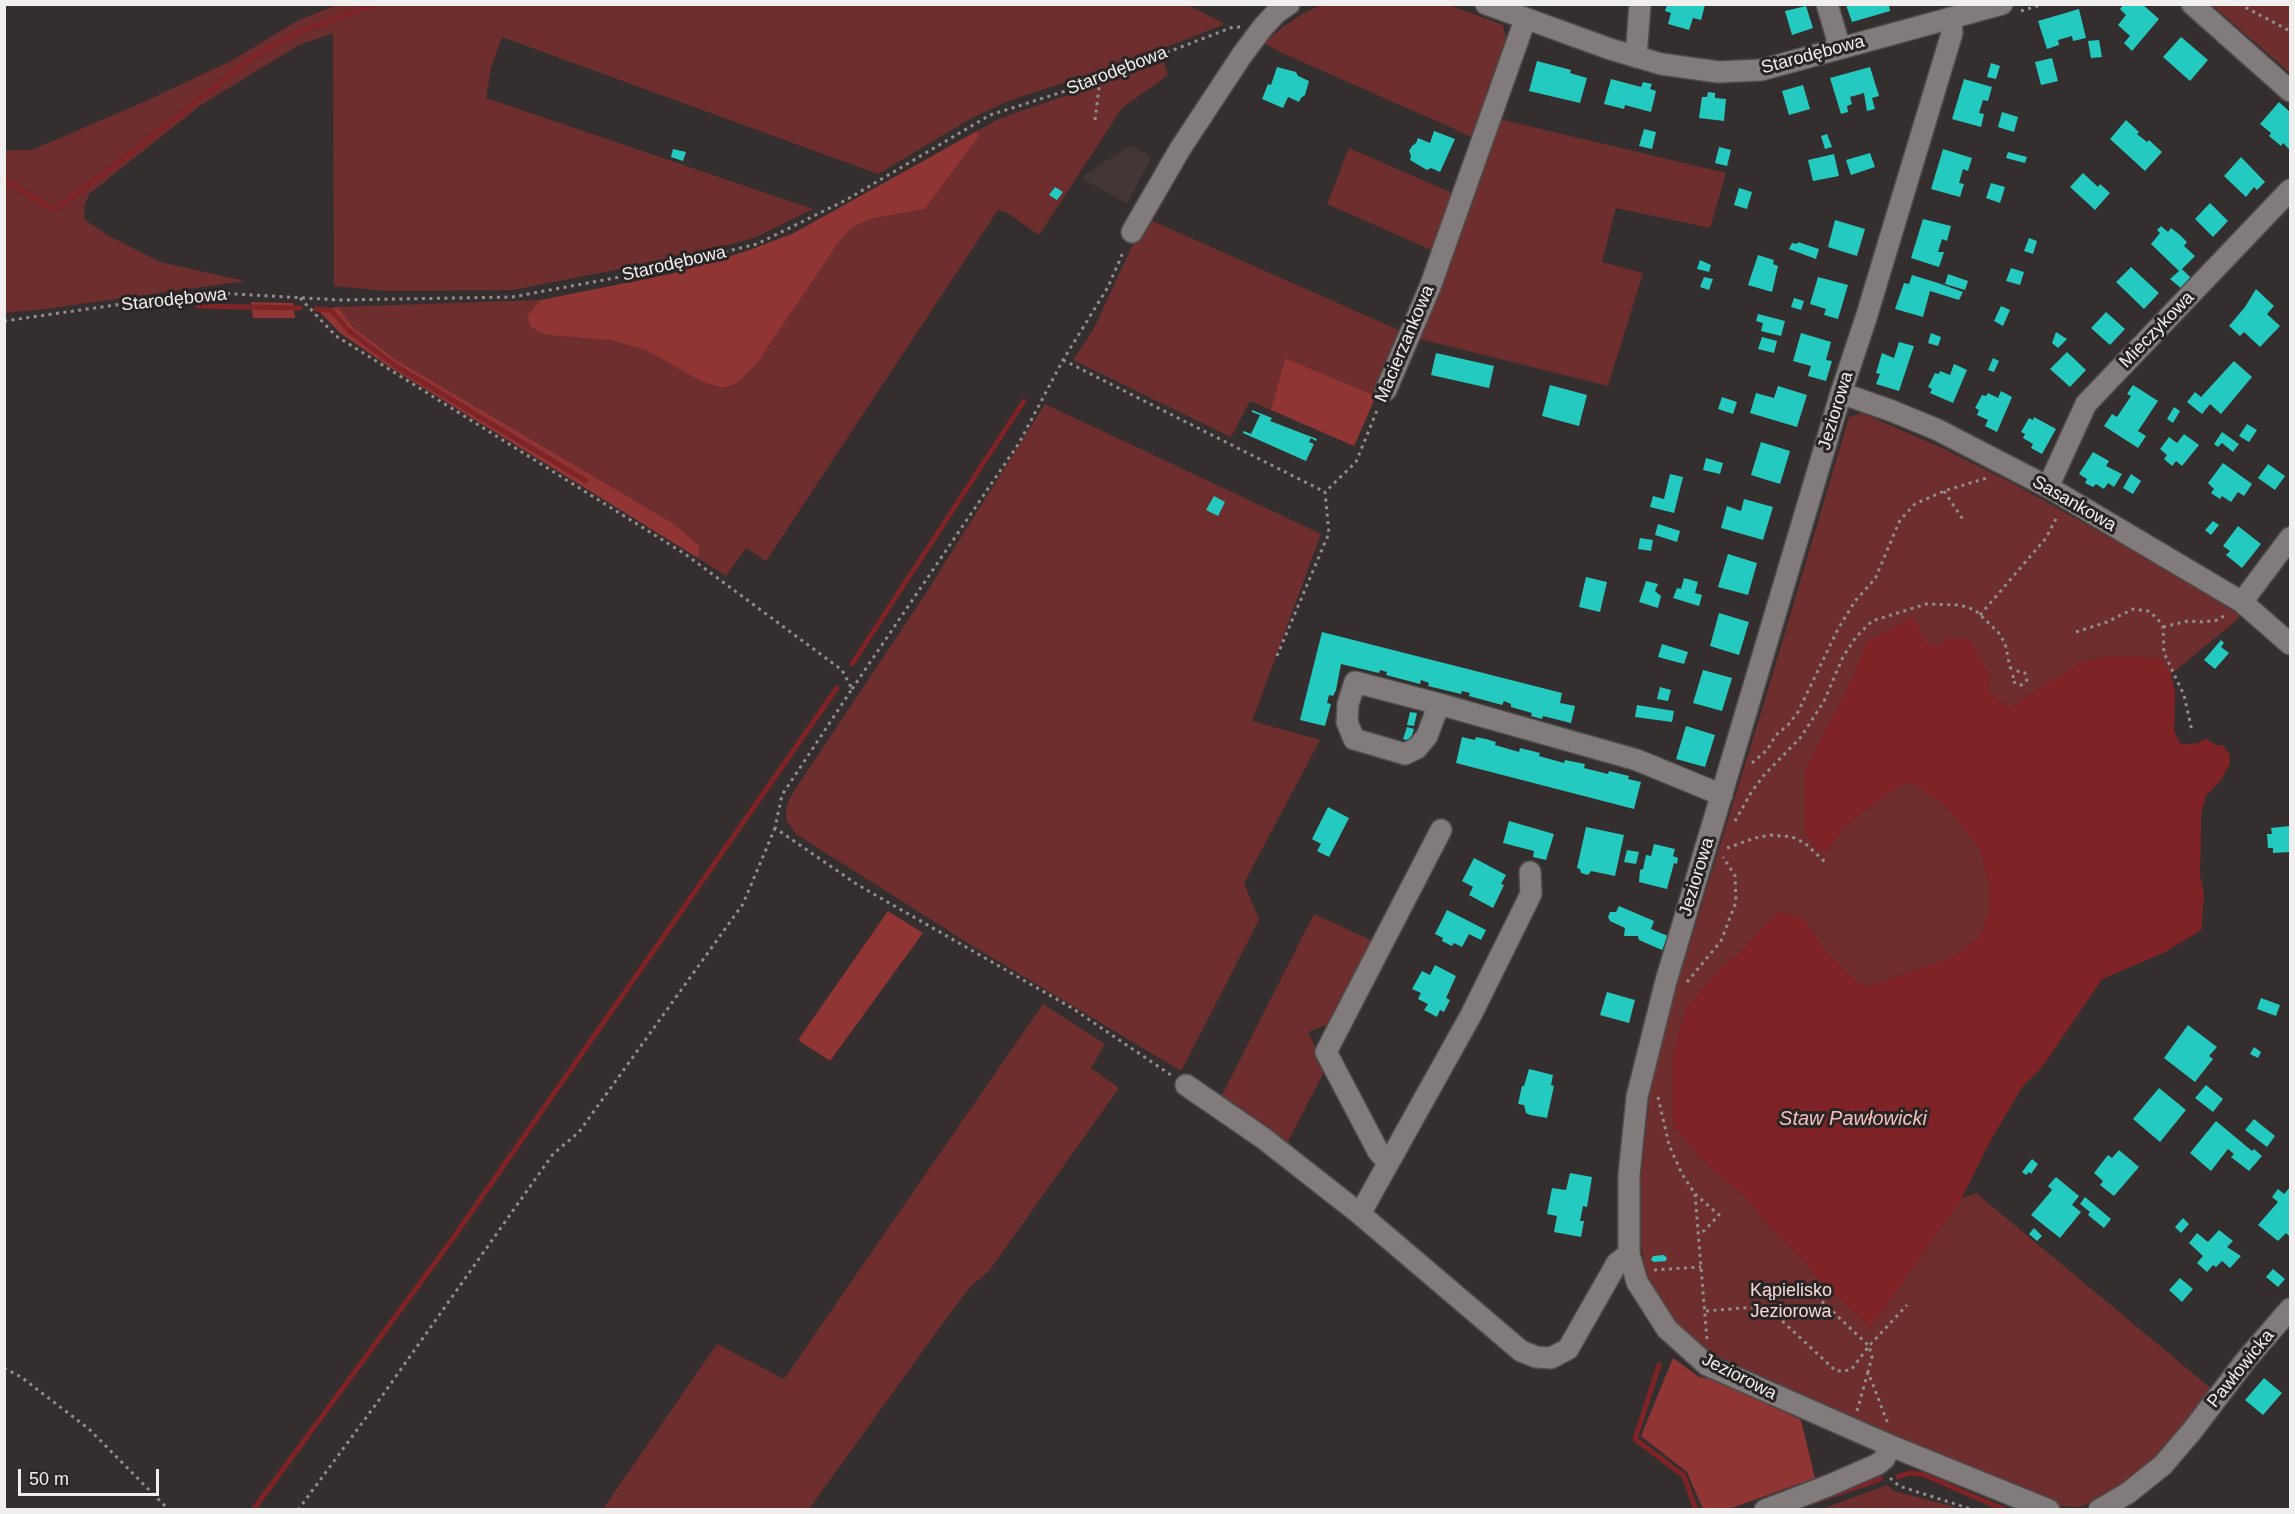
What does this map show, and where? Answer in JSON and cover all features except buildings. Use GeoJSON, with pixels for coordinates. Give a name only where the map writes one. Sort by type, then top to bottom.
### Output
{"type":"FeatureCollection","features":[{"type":"Feature","properties":{"kind":"street"},"geometry":{"type":"LineString","coordinates":[[1132,232],[1180,149],[1263,27],[1276,13],[1289,4]]}},
{"type":"Feature","properties":{"kind":"street","name":"Starodębowa"},"geometry":{"type":"LineString","coordinates":[[1486,4],[1525,20],[1636,57],[1661,64],[1718,72],[1755,71],[2002,4]]}},
{"type":"Feature","properties":{"kind":"street"},"geometry":{"type":"LineString","coordinates":[[1636,57],[1640,4]]}},
{"type":"Feature","properties":{"kind":"street"},"geometry":{"type":"LineString","coordinates":[[1827,4],[1840,48]]}},
{"type":"Feature","properties":{"kind":"street"},"geometry":{"type":"LineString","coordinates":[[2192,4],[2290,91]]}},
{"type":"Feature","properties":{"kind":"street","name":"Jeziorowa"},"geometry":{"type":"LineString","coordinates":[[1951,19],[1952,33],[1841,393],[1666,981],[1640,1081],[1629,1175],[1632,1263],[1637,1282],[1667,1329],[1704,1362],[1737,1379],[1891,1446],[2049,1509]]}},
{"type":"Feature","properties":{"kind":"street","name":"Macierzankowa"},"geometry":{"type":"LineString","coordinates":[[1386,390],[1430,287],[1525,20]]}},
{"type":"Feature","properties":{"kind":"street","name":"Mieczykowa"},"geometry":{"type":"LineString","coordinates":[[2048,487],[2086,404],[2290,190]]}},
{"type":"Feature","properties":{"kind":"street","name":"Sasankowa"},"geometry":{"type":"LineString","coordinates":[[1841,393],[1938,430],[2048,487],[2242,602],[2290,644]]}},
{"type":"Feature","properties":{"kind":"street"},"geometry":{"type":"LineString","coordinates":[[2242,602],[2290,538]]}},
{"type":"Feature","properties":{"kind":"street"},"geometry":{"type":"LineString","coordinates":[[1439,704],[1636,760],[1722,795]]}},
{"type":"Feature","properties":{"kind":"street"},"geometry":{"type":"LineString","coordinates":[[1388,1163],[1378,1151],[1326,1052],[1441,830]]}},
{"type":"Feature","properties":{"kind":"street"},"geometry":{"type":"LineString","coordinates":[[1360,1214],[1471,1015],[1531,894],[1530,872]]}},
{"type":"Feature","properties":{"kind":"street"},"geometry":{"type":"LineString","coordinates":[[1186,1085],[1263,1138],[1360,1214],[1521,1351],[1536,1357],[1551,1358],[1568,1349],[1617,1263],[1632,1263]]}},
{"type":"Feature","properties":{"kind":"street","name":"Pawłowicka"},"geometry":{"type":"LineString","coordinates":[[2099,1509],[2128,1493],[2163,1465],[2192,1431],[2246,1359],[2290,1309]]}},
{"type":"Feature","properties":{"kind":"street"},"geometry":{"type":"LineString","coordinates":[[1765,1509],[1878,1464],[1891,1446]]}},
{"type":"Feature","properties":{"kind":"path"},"geometry":{"type":"LineString","coordinates":[[2239,4],[2290,31]]}},
{"type":"Feature","properties":{"kind":"path","name":"Starodębowa"},"geometry":{"type":"LineString","coordinates":[[4,321],[164,298],[218,293],[339,300],[512,297],[620,277],[757,244],[846,200],[990,115],[1100,80],[1233,27],[1263,27]]}},
{"type":"Feature","properties":{"kind":"path"},"geometry":{"type":"LineString","coordinates":[[1095,120],[1100,80]]}},
{"type":"Feature","properties":{"kind":"path"},"geometry":{"type":"LineString","coordinates":[[298,1509],[389,1387],[553,1154],[579,1132],[743,904],[775,828],[782,795],[1019,443],[1062,360],[1108,287],[1132,232]]}},
{"type":"Feature","properties":{"kind":"path"},"geometry":{"type":"LineString","coordinates":[[300,298],[336,336],[360,352],[686,554],[835,664],[842,670],[852,689]]}},
{"type":"Feature","properties":{"kind":"path"},"geometry":{"type":"LineString","coordinates":[[1062,360],[1325,492],[1329,533],[1277,656]]}},
{"type":"Feature","properties":{"kind":"path","name":"Macierzankowa"},"geometry":{"type":"LineString","coordinates":[[1325,492],[1356,462],[1386,390]]}},
{"type":"Feature","properties":{"kind":"path"},"geometry":{"type":"LineString","coordinates":[[1728,773],[1753,763],[1767,750],[1776,735],[1793,718],[1838,628],[1856,601],[1875,579],[1900,520],[1915,504],[1944,491],[2000,473],[2006,465]]}},
{"type":"Feature","properties":{"kind":"path"},"geometry":{"type":"LineString","coordinates":[[1944,491],[1965,521]]}},
{"type":"Feature","properties":{"kind":"path"},"geometry":{"type":"LineString","coordinates":[[1980,615],[2046,538],[2067,498]]}},
{"type":"Feature","properties":{"kind":"path"},"geometry":{"type":"LineString","coordinates":[[2163,627],[2188,621],[2218,620],[2242,602]]}},
{"type":"Feature","properties":{"kind":"path"},"geometry":{"type":"LineString","coordinates":[[1731,827],[1765,774],[1801,736],[1824,700],[1843,657],[1872,621],[1935,603],[1960,605],[1975,610],[1998,632],[2005,643],[2010,667],[2014,672]]}},
{"type":"Feature","properties":{"kind":"path"},"geometry":{"type":"LineString","coordinates":[[2076,632],[2107,622],[2133,609],[2148,611],[2157,618],[2163,627],[2164,653],[2184,695],[2192,731]]}},
{"type":"Feature","properties":{"kind":"path"},"geometry":{"type":"LineString","coordinates":[[2022,671],[2026,674],[2027,679],[2024,684],[2015,684],[2012,676],[2014,672],[2022,671]]}},
{"type":"Feature","properties":{"kind":"path"},"geometry":{"type":"LineString","coordinates":[[775,828],[858,885],[1072,1008],[1186,1085]]}},
{"type":"Feature","properties":{"kind":"path"},"geometry":{"type":"LineString","coordinates":[[1722,850],[1755,838],[1771,835],[1792,837],[1805,843],[1827,864]]}},
{"type":"Feature","properties":{"kind":"path"},"geometry":{"type":"LineString","coordinates":[[1684,986],[1721,941],[1736,902],[1735,876],[1724,860],[1722,850],[1725,842]]}},
{"type":"Feature","properties":{"kind":"path"},"geometry":{"type":"LineString","coordinates":[[1658,1092],[1663,1124],[1682,1174],[1695,1194],[1719,1215],[1704,1231],[1699,1231]]}},
{"type":"Feature","properties":{"kind":"path"},"geometry":{"type":"LineString","coordinates":[[1695,1194],[1706,1312],[1708,1351],[1704,1362]]}},
{"type":"Feature","properties":{"kind":"path"},"geometry":{"type":"LineString","coordinates":[[1632,1263],[1702,1268]]}},
{"type":"Feature","properties":{"kind":"path"},"geometry":{"type":"LineString","coordinates":[[1811,1291],[1869,1346],[1872,1357],[1851,1428]]}},
{"type":"Feature","properties":{"kind":"path"},"geometry":{"type":"LineString","coordinates":[[1706,1312],[1767,1306],[1836,1371],[1851,1370],[1869,1346],[1907,1305]]}},
{"type":"Feature","properties":{"kind":"path"},"geometry":{"type":"LineString","coordinates":[[4,1368],[21,1377],[88,1429],[169,1509]]}},
{"type":"Feature","properties":{"kind":"path"},"geometry":{"type":"LineString","coordinates":[[1868,1372],[1893,1437],[1891,1446]]}},
{"type":"Feature","properties":{"kind":"path"},"geometry":{"type":"LineString","coordinates":[[1878,1464],[1899,1486],[1974,1509]]}},
{"type":"Feature","properties":{"kind":"shaded area"},"geometry":{"type":"Polygon","coordinates":[[[977,131],[979,136],[925,209],[870,219],[851,228],[838,243],[757,363],[736,384],[723,388],[702,382],[646,350],[610,340],[547,335],[531,327],[527,315],[541,300],[670,274],[747,251],[794,233],[977,131]]]}},
{"type":"Feature","properties":{"kind":"shaded area"},"geometry":{"type":"Polygon","coordinates":[[[1131,145],[1151,157],[1127,204],[1083,179],[1083,176],[1131,145]]]}},
{"type":"Feature","properties":{"kind":"shaded area"},"geometry":{"type":"Polygon","coordinates":[[[251,302],[293,303],[295,318],[253,318],[251,302]]]}},
{"type":"Feature","properties":{"kind":"shaded area"},"geometry":{"type":"Polygon","coordinates":[[[338,307],[354,328],[395,359],[671,522],[700,546],[698,558],[388,366],[340,333],[318,310],[338,307]]]}},
{"type":"Feature","properties":{"kind":"shaded area"},"geometry":{"type":"Polygon","coordinates":[[[1285,358],[1376,396],[1354,446],[1271,410],[1285,358]]]}},
{"type":"Feature","properties":{"kind":"shaded area"},"geometry":{"type":"Polygon","coordinates":[[[888,911],[923,933],[830,1061],[798,1040],[888,911]]]}},
{"type":"Feature","properties":{"kind":"shaded area"},"geometry":{"type":"Polygon","coordinates":[[[1673,1358],[1699,1377],[1722,1381],[1801,1420],[1815,1478],[1729,1509],[1703,1509],[1687,1472],[1641,1436],[1673,1358]]]}},
{"type":"Feature","properties":{"kind":"green space"},"geometry":{"type":"Polygon","coordinates":[[[1323,4],[1449,5],[1503,25],[1506,39],[1503,57],[1477,139],[1264,43],[1284,26],[1323,4]]]}},
{"type":"Feature","properties":{"kind":"green space"},"geometry":{"type":"Polygon","coordinates":[[[337,5],[1188,5],[1225,24],[1133,60],[1008,101],[970,119],[878,174],[502,37],[491,68],[486,98],[813,209],[754,238],[672,259],[512,290],[387,291],[334,286],[333,33],[299,45],[201,105],[89,194],[84,207],[85,220],[109,236],[160,262],[245,281],[5,313],[5,150],[32,150],[146,101],[233,60],[297,21],[337,5]]]}},
{"type":"Feature","properties":{"kind":"green space"},"geometry":{"type":"Polygon","coordinates":[[[2212,5],[2290,5],[2290,73],[2212,5]]]}},
{"type":"Feature","properties":{"kind":"green space"},"geometry":{"type":"Polygon","coordinates":[[[1164,62],[1168,75],[1122,108],[1039,235],[1006,212],[998,210],[766,561],[746,548],[726,576],[698,558],[700,546],[671,522],[395,359],[354,328],[338,307],[541,300],[527,315],[547,335],[610,339],[646,350],[702,382],[724,388],[736,384],[851,228],[870,219],[925,209],[979,136],[977,131],[1001,118],[1164,62]]]}},
{"type":"Feature","properties":{"kind":"green space"},"geometry":{"type":"Polygon","coordinates":[[[1499,119],[1726,173],[1710,228],[1616,208],[1602,262],[1643,273],[1608,386],[1412,337],[1499,119]]]}},
{"type":"Feature","properties":{"kind":"green space"},"geometry":{"type":"Polygon","coordinates":[[[1349,148],[1459,196],[1438,253],[1327,204],[1349,148]]]}},
{"type":"Feature","properties":{"kind":"green space"},"geometry":{"type":"Polygon","coordinates":[[[1148,219],[1403,332],[1376,396],[1285,358],[1271,410],[1250,401],[1231,437],[1073,360],[1093,330],[1135,240],[1148,219]]]}},
{"type":"Feature","properties":{"kind":"green space"},"geometry":{"type":"Polygon","coordinates":[[[1045,404],[1321,534],[1252,721],[1320,740],[1244,883],[1259,920],[1181,1071],[963,940],[796,834],[786,820],[786,808],[792,794],[926,593],[1045,404]]]}},
{"type":"Feature","properties":{"kind":"green space","name":"Kąpielisko Jeziorowa"},"geometry":{"type":"Polygon","coordinates":[[[1862,413],[1940,447],[2014,484],[2158,564],[2240,615],[2237,620],[2171,674],[2175,691],[2174,731],[2181,745],[2198,743],[2206,739],[2215,745],[2222,745],[2229,753],[2230,763],[2221,780],[2206,796],[2201,813],[2200,875],[2204,894],[2201,930],[2165,952],[2102,979],[2042,1067],[2022,1087],[1989,1143],[1961,1199],[1976,1193],[2213,1390],[2179,1435],[2148,1467],[2102,1499],[2078,1507],[2062,1506],[1852,1422],[1715,1359],[1673,1325],[1647,1282],[1640,1238],[1638,1205],[1650,1089],[1658,1046],[1849,417],[1862,413]]]}},
{"type":"Feature","properties":{"kind":"green space"},"geometry":{"type":"Polygon","coordinates":[[[1314,914],[1375,942],[1335,1022],[1308,1032],[1326,1068],[1283,1151],[1219,1101],[1314,914]]]}},
{"type":"Feature","properties":{"kind":"green space"},"geometry":{"type":"Polygon","coordinates":[[[1043,1004],[1105,1044],[1091,1068],[1119,1088],[989,1271],[971,1286],[948,1316],[809,1509],[603,1509],[717,1344],[784,1379],[1043,1004]]]}},
{"type":"Feature","properties":{"kind":"green space"},"geometry":{"type":"Polygon","coordinates":[[[1887,1485],[1894,1491],[1962,1509],[1822,1509],[1887,1485]]]}},
{"type":"Feature","properties":{"kind":"water","name":"Staw Pawłowicki"},"geometry":{"type":"Polygon","coordinates":[[[1913,617],[1926,643],[1940,647],[1946,638],[1969,639],[1990,676],[1988,692],[2009,708],[2080,663],[2109,656],[2159,658],[2171,674],[2175,691],[2174,731],[2181,745],[2198,743],[2206,739],[2215,745],[2222,745],[2229,753],[2230,763],[2221,780],[2206,796],[2201,813],[2200,875],[2204,894],[2201,930],[2165,952],[2102,979],[2042,1067],[2022,1087],[1989,1143],[1961,1200],[1870,1328],[1813,1274],[1812,1270],[1762,1218],[1743,1194],[1709,1167],[1673,1125],[1673,1070],[1675,1048],[1686,1009],[1720,969],[1739,954],[1778,911],[1804,919],[1824,949],[1857,982],[1868,987],[1948,959],[1978,939],[1989,913],[1989,883],[1980,850],[1949,809],[1911,782],[1891,791],[1843,828],[1827,851],[1816,849],[1805,832],[1805,770],[1850,683],[1867,642],[1913,617]]]}},
{"type":"Feature","properties":{"kind":"waterway"},"geometry":{"type":"LineString","coordinates":[[4,180],[54,210],[252,58],[299,32],[376,4]]}},
{"type":"Feature","properties":{"kind":"waterway"},"geometry":{"type":"LineString","coordinates":[[198,306],[300,308]]}},
{"type":"Feature","properties":{"kind":"waterway"},"geometry":{"type":"LineString","coordinates":[[316,309],[331,310],[348,330],[394,365],[586,481]]}},
{"type":"Feature","properties":{"kind":"waterway"},"geometry":{"type":"LineString","coordinates":[[852,664],[1024,401]]}},
{"type":"Feature","properties":{"kind":"waterway"},"geometry":{"type":"LineString","coordinates":[[253,1510],[451,1241],[837,688]]}},
{"type":"Feature","properties":{"kind":"waterway"},"geometry":{"type":"LineString","coordinates":[[1659,1365],[1635,1439],[1684,1476],[1696,1510]]}},
{"type":"Feature","properties":{"kind":"waterway"},"geometry":{"type":"LineString","coordinates":[[1898,1477],[1909,1473],[1922,1474],[2005,1510]]}},
{"type":"Feature","properties":{"kind":"waterway"},"geometry":{"type":"LineString","coordinates":[[1811,1503],[1880,1479]]}}]}
